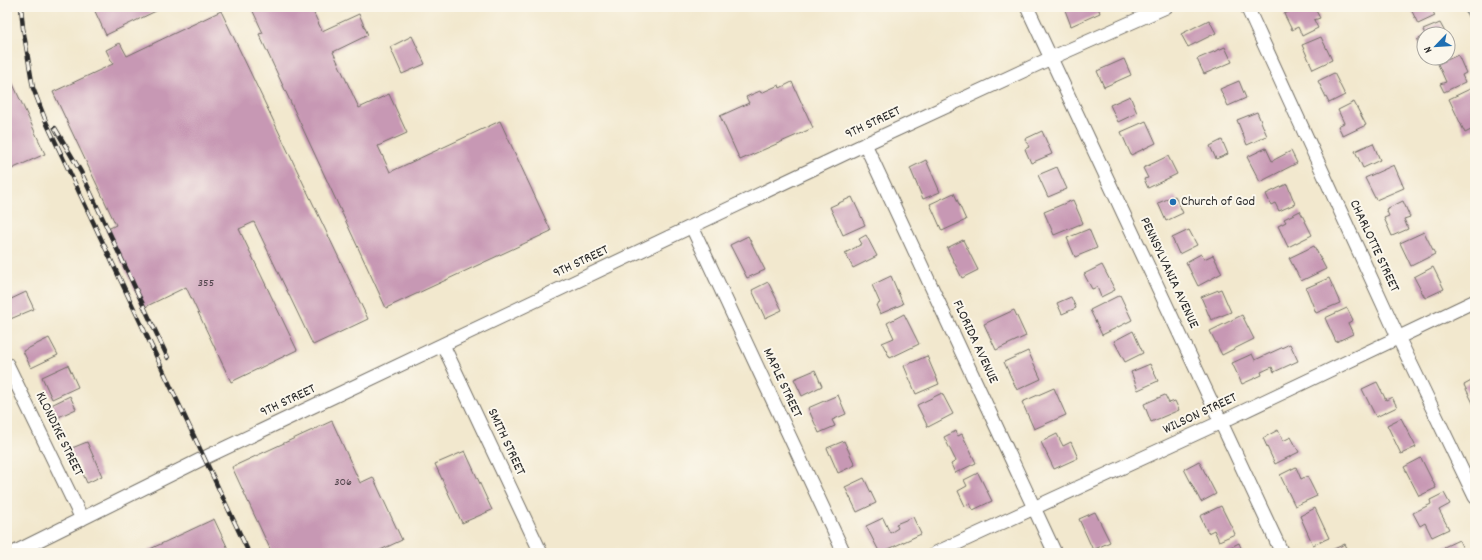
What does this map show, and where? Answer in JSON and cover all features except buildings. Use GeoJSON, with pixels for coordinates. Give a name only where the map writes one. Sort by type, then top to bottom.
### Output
{"type":"FeatureCollection","features":[{"type":"Feature","properties":{"kind":"street","name":"PENNSYLVANIA AVENUE"},"geometry":{"type":"LineString","coordinates":[[1027,7],[1282,553]]}},
{"type":"Feature","properties":{"kind":"street","name":"9TH STREET"},"geometry":{"type":"LineString","coordinates":[[13,553],[204,458],[865,144],[1164,7]]}},
{"type":"Feature","properties":{"kind":"street","name":"CHARLOTTE STREET"},"geometry":{"type":"LineString","coordinates":[[1246,7],[1398,337],[1475,497]]}},
{"type":"Feature","properties":{"kind":"street"},"geometry":{"type":"LineString","coordinates":[[1471,7],[1475,15]]}},
{"type":"Feature","properties":{"kind":"street","name":"FLORIDA AVENUE"},"geometry":{"type":"LineString","coordinates":[[865,144],[1055,553]]}},
{"type":"Feature","properties":{"kind":"street","name":"MAPLE STREET"},"geometry":{"type":"LineString","coordinates":[[692,227],[844,553]]}},
{"type":"Feature","properties":{"kind":"street","name":"WILSON STREET"},"geometry":{"type":"LineString","coordinates":[[936,553],[1221,422],[1475,301]]}},
{"type":"Feature","properties":{"kind":"street","name":"SMITH STREET"},"geometry":{"type":"LineString","coordinates":[[443,345],[541,553]]}},
{"type":"Feature","properties":{"kind":"street","name":"KLONDIKE STREET"},"geometry":{"type":"LineString","coordinates":[[7,364],[82,519]]}},
{"type":"Feature","properties":{"kind":"railway"},"geometry":{"type":"LineString","coordinates":[[21,7],[33,88],[47,124],[249,553]]}},
{"type":"Feature","properties":{"kind":"railway"},"geometry":{"type":"LineString","coordinates":[[55,128],[81,172],[168,358]]}},
{"type":"Feature","properties":{"kind":"place","name":"Church of God"},"geometry":{"type":"Point","coordinates":[1173,202]}}]}
